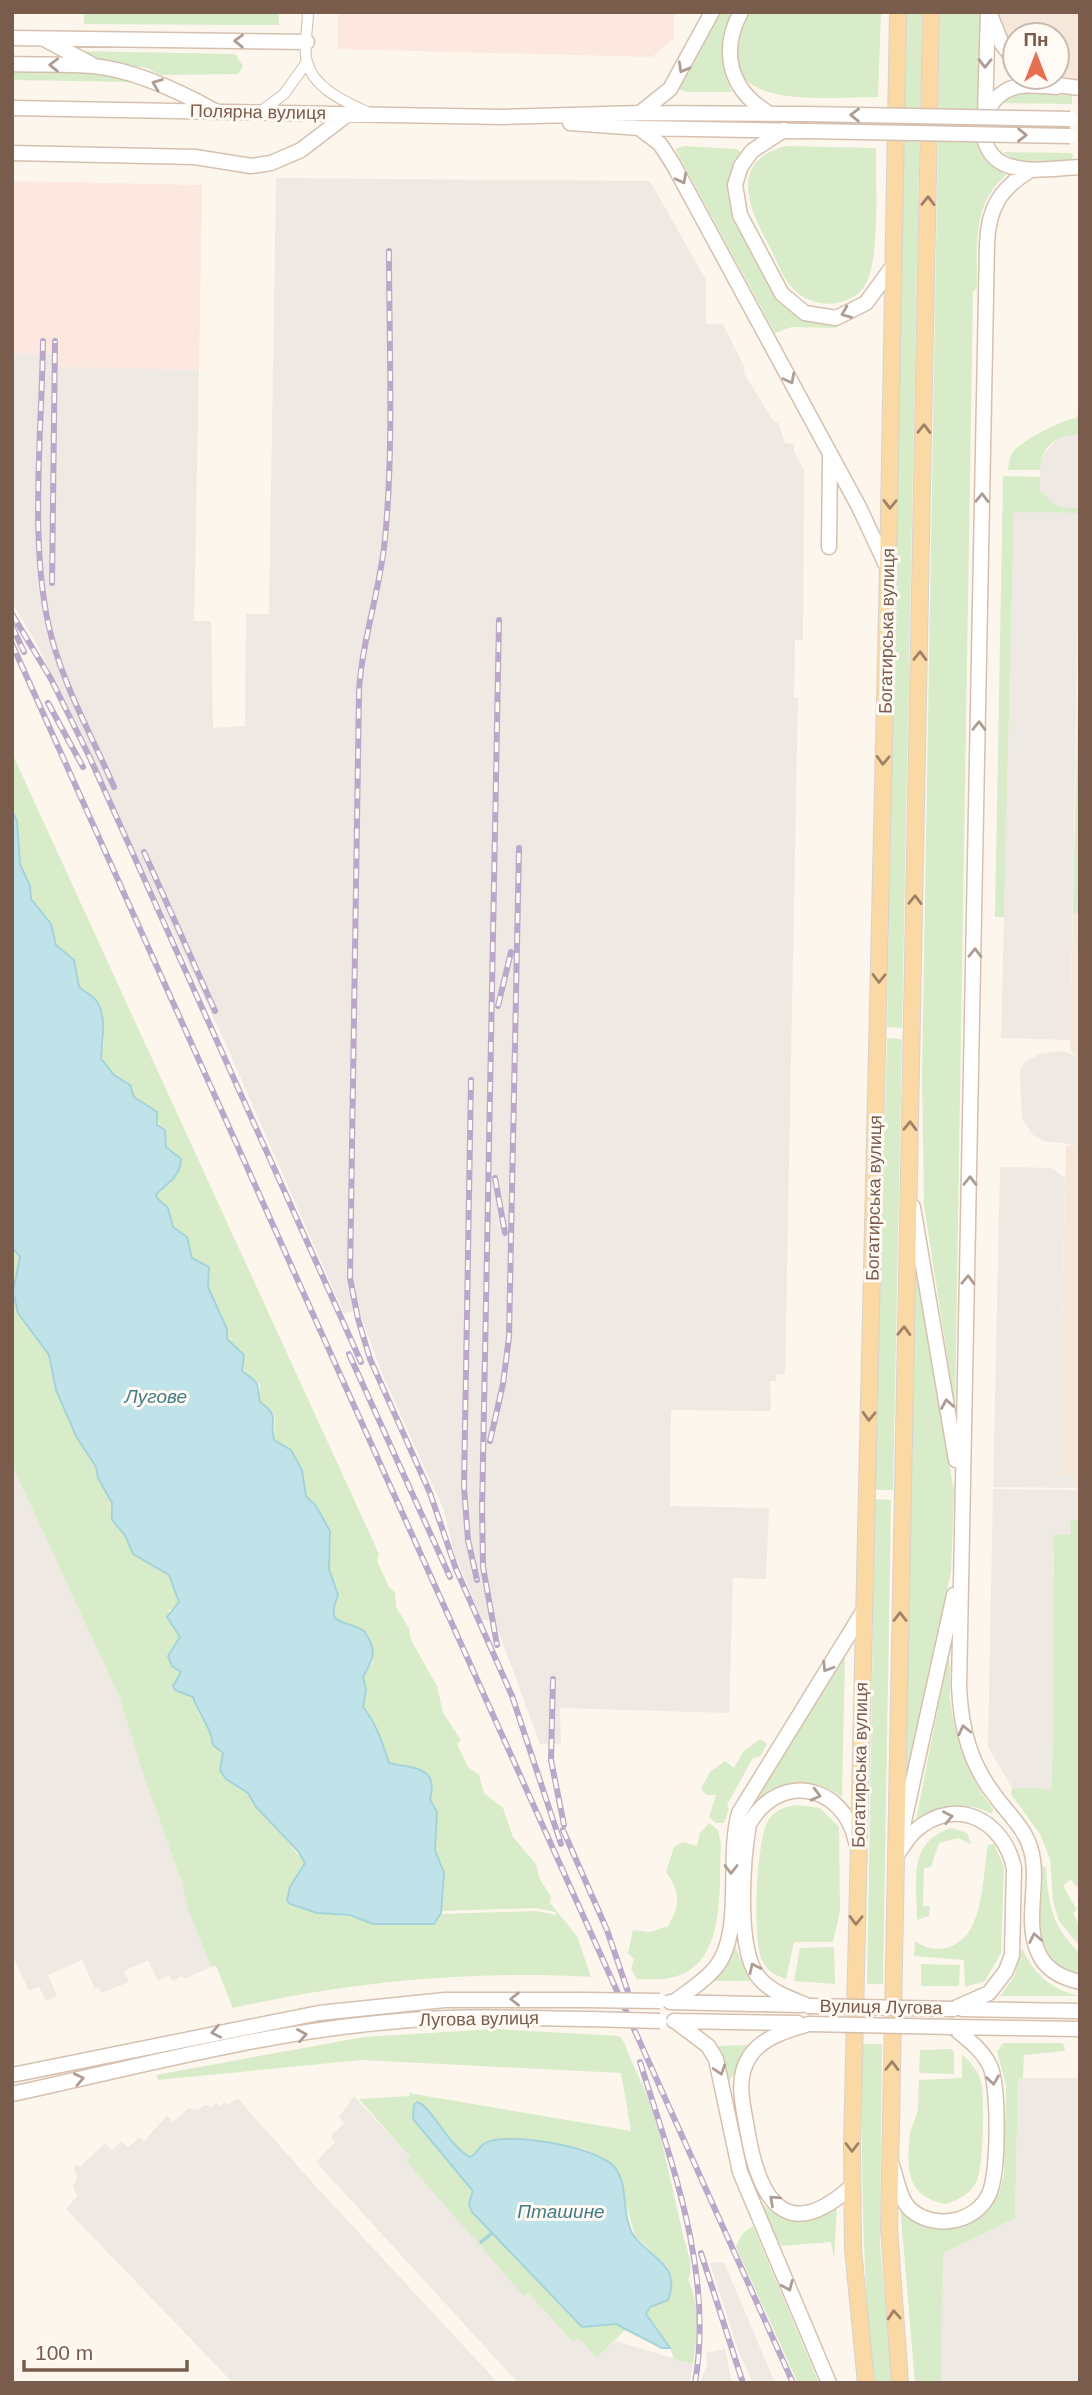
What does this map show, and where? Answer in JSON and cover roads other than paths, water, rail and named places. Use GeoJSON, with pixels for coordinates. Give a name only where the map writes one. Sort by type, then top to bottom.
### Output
{"type":"FeatureCollection","features":[{"type":"Feature","properties":{"kind":"main road"},"geometry":{"type":"LineString","coordinates":[[712,12],[674,83],[639,120],[670,157],[831,456],[888,569]]}},
{"type":"Feature","properties":{"kind":"main road"},"geometry":{"type":"LineString","coordinates":[[741,12],[730,38],[731,69],[748,98],[766,112]]}},
{"type":"Feature","properties":{"kind":"main road","name":"Богатирська вулиця"},"geometry":{"type":"LineString","coordinates":[[866,2383],[855,2280],[852,2186],[898,12]]}},
{"type":"Feature","properties":{"kind":"main road","name":"Богатирська вулиця"},"geometry":{"type":"LineString","coordinates":[[900,2383],[890,2264],[890,2159],[931,12]]}},
{"type":"Feature","properties":{"kind":"main road"},"geometry":{"type":"LineString","coordinates":[[989,12],[1001,42]]}},
{"type":"Feature","properties":{"kind":"main road"},"geometry":{"type":"LineString","coordinates":[[989,12],[984,139],[988,151],[1006,165],[1031,170],[1080,167]]}},
{"type":"Feature","properties":{"kind":"main road"},"geometry":{"type":"LineString","coordinates":[[12,38],[307,42]]}},
{"type":"Feature","properties":{"kind":"main road"},"geometry":{"type":"LineString","coordinates":[[41,38],[95,66],[149,81],[216,111]]}},
{"type":"Feature","properties":{"kind":"main road"},"geometry":{"type":"LineString","coordinates":[[12,64],[95,66]]}},
{"type":"Feature","properties":{"kind":"main road"},"geometry":{"type":"LineString","coordinates":[[985,115],[1006,91]]}},
{"type":"Feature","properties":{"kind":"main road","name":"Полярна вулиця"},"geometry":{"type":"LineString","coordinates":[[12,107],[639,120],[807,131],[1075,136]]}},
{"type":"Feature","properties":{"kind":"main road","name":"Полярна вулиця"},"geometry":{"type":"LineString","coordinates":[[639,120],[766,112],[1075,119]]}},
{"type":"Feature","properties":{"kind":"main road"},"geometry":{"type":"LineString","coordinates":[[12,153],[195,157],[251,166],[271,163],[301,150],[348,114]]}},
{"type":"Feature","properties":{"kind":"main road"},"geometry":{"type":"LineString","coordinates":[[784,130],[752,151],[741,166],[735,185],[740,215],[782,294],[805,313],[836,318],[866,303],[893,266]]}},
{"type":"Feature","properties":{"kind":"main road","name":"Богатирська вулиця"},"geometry":{"type":"LineString","coordinates":[[1031,170],[1013,181],[994,202],[986,244],[959,1687],[964,1734],[981,1776],[1027,1838],[1034,1867],[1032,1927],[1038,1951],[1050,1968],[1080,1982]]}},
{"type":"Feature","properties":{"kind":"main road"},"geometry":{"type":"LineString","coordinates":[[829,547],[831,456]]}},
{"type":"Feature","properties":{"kind":"main road"},"geometry":{"type":"LineString","coordinates":[[909,1187],[963,1496]]}},
{"type":"Feature","properties":{"kind":"main road","name":"Богатирська вулиця"},"geometry":{"type":"LineString","coordinates":[[896,1856],[961,1563]]}},
{"type":"Feature","properties":{"kind":"main road"},"geometry":{"type":"LineString","coordinates":[[667,2002],[715,1968],[724,1954],[731,1927],[731,1852],[739,1813],[864,1610]]}},
{"type":"Feature","properties":{"kind":"main road"},"geometry":{"type":"LineString","coordinates":[[809,2006],[773,1990],[752,1968],[744,1930],[749,1824],[755,1814],[782,1793],[811,1793],[828,1798],[841,1807],[853,1826],[858,1852]]}},
{"type":"Feature","properties":{"kind":"main road"},"geometry":{"type":"LineString","coordinates":[[896,1856],[916,1830],[935,1819],[965,1814],[992,1826],[1011,1854],[1014,1868],[1012,1955],[995,1988],[953,2009]]}},
{"type":"Feature","properties":{"kind":"main road","name":"Лугова вулиця"},"geometry":{"type":"LineString","coordinates":[[12,2074],[319,2013],[445,2000],[583,2000],[809,2006]]}},
{"type":"Feature","properties":{"kind":"main road","name":"Вулиця Лугова"},"geometry":{"type":"LineString","coordinates":[[809,2006],[1080,2011]]}},
{"type":"Feature","properties":{"kind":"main road","name":"Лугова вулиця"},"geometry":{"type":"LineString","coordinates":[[12,2094],[256,2043],[386,2022],[446,2018],[1080,2029]]}},
{"type":"Feature","properties":{"kind":"main road"},"geometry":{"type":"LineString","coordinates":[[667,2021],[708,2046],[716,2059],[740,2172],[829,2383]]}},
{"type":"Feature","properties":{"kind":"main road"},"geometry":{"type":"LineString","coordinates":[[810,2024],[785,2030],[761,2044],[749,2057],[742,2073],[741,2095],[754,2168],[768,2197],[794,2213],[810,2215],[827,2207],[852,2186]]}},
{"type":"Feature","properties":{"kind":"main road"},"geometry":{"type":"LineString","coordinates":[[890,2159],[903,2198],[910,2209],[928,2220],[956,2221],[974,2212],[989,2194],[995,2163],[991,2068],[982,2053],[953,2027]]}},
{"type":"Feature","properties":{"kind":"street"},"geometry":{"type":"LineString","coordinates":[[260,112],[285,94],[307,62],[308,12]]}},
{"type":"Feature","properties":{"kind":"street"},"geometry":{"type":"LineString","coordinates":[[307,62],[326,89],[341,100],[373,114]]}},
{"type":"Feature","properties":{"kind":"water","name":"Лугове"},"geometry":{"type":"Polygon","coordinates":[[[12,810],[17,821],[20,864],[30,886],[31,899],[51,924],[56,945],[74,960],[79,987],[93,997],[101,1009],[101,1059],[114,1075],[130,1085],[134,1097],[157,1112],[157,1125],[165,1130],[166,1147],[181,1159],[176,1174],[156,1197],[168,1208],[173,1227],[187,1237],[192,1258],[209,1267],[208,1287],[227,1329],[227,1339],[244,1355],[242,1371],[257,1383],[260,1402],[272,1415],[274,1440],[291,1450],[302,1470],[306,1496],[316,1506],[330,1531],[329,1569],[338,1595],[333,1612],[338,1620],[364,1631],[373,1649],[372,1659],[363,1677],[366,1690],[363,1707],[376,1727],[389,1763],[423,1771],[431,1781],[430,1800],[437,1812],[435,1850],[444,1873],[441,1913],[434,1924],[373,1924],[350,1915],[317,1913],[290,1904],[287,1900],[290,1887],[305,1863],[298,1851],[256,1807],[248,1793],[226,1779],[220,1770],[223,1753],[213,1745],[193,1697],[175,1690],[173,1686],[181,1672],[172,1666],[168,1656],[180,1637],[167,1617],[179,1602],[169,1575],[133,1554],[125,1535],[112,1520],[112,1503],[98,1478],[96,1467],[76,1436],[56,1390],[49,1355],[18,1313],[13,1292],[20,1257],[12,1247],[12,810]]]}},
{"type":"Feature","properties":{"kind":"water","name":"Пташине"},"geometry":{"type":"Polygon","coordinates":[[[417,2102],[428,2110],[454,2144],[470,2157],[485,2143],[496,2140],[532,2140],[593,2154],[616,2169],[634,2236],[662,2263],[671,2278],[668,2300],[650,2307],[646,2314],[670,2348],[662,2348],[616,2324],[582,2327],[472,2212],[469,2204],[473,2191],[413,2119],[414,2105],[417,2102]]]}},
{"type":"Feature","properties":{"kind":"waterway"},"geometry":{"type":"LineString","coordinates":[[481,2242],[492,2233]]}},
{"type":"Feature","properties":{"kind":"railway"},"geometry":{"type":"LineString","coordinates":[[389,251],[388,503],[383,558],[359,691],[350,1278],[370,1359],[430,1493],[456,1569],[512,1696],[561,1844]]}},
{"type":"Feature","properties":{"kind":"railway"},"geometry":{"type":"LineString","coordinates":[[43,341],[38,530],[45,605],[52,639],[65,677],[114,787]]}},
{"type":"Feature","properties":{"kind":"railway"},"geometry":{"type":"LineString","coordinates":[[52,583],[55,341]]}},
{"type":"Feature","properties":{"kind":"railway"},"geometry":{"type":"LineString","coordinates":[[12,614],[51,679],[90,758],[361,1362]]}},
{"type":"Feature","properties":{"kind":"railway"},"geometry":{"type":"LineString","coordinates":[[482,1512],[499,620]]}},
{"type":"Feature","properties":{"kind":"railway"},"geometry":{"type":"LineString","coordinates":[[12,626],[24,652]]}},
{"type":"Feature","properties":{"kind":"railway"},"geometry":{"type":"LineString","coordinates":[[12,644],[793,2383]]}},
{"type":"Feature","properties":{"kind":"railway"},"geometry":{"type":"LineString","coordinates":[[48,703],[83,767]]}},
{"type":"Feature","properties":{"kind":"railway"},"geometry":{"type":"LineString","coordinates":[[490,1441],[503,1384],[509,1337],[519,848]]}},
{"type":"Feature","properties":{"kind":"railway"},"geometry":{"type":"LineString","coordinates":[[144,852],[215,1011]]}},
{"type":"Feature","properties":{"kind":"railway"},"geometry":{"type":"LineString","coordinates":[[498,1006],[511,952]]}},
{"type":"Feature","properties":{"kind":"railway"},"geometry":{"type":"LineString","coordinates":[[471,1080],[464,1487],[468,1540],[477,1580]]}},
{"type":"Feature","properties":{"kind":"railway"},"geometry":{"type":"LineString","coordinates":[[495,1178],[505,1233]]}},
{"type":"Feature","properties":{"kind":"railway"},"geometry":{"type":"LineString","coordinates":[[349,1354],[450,1577]]}},
{"type":"Feature","properties":{"kind":"railway"},"geometry":{"type":"LineString","coordinates":[[482,1503],[483,1567],[497,1645]]}},
{"type":"Feature","properties":{"kind":"railway"},"geometry":{"type":"LineString","coordinates":[[553,1679],[551,1760],[564,1825]]}},
{"type":"Feature","properties":{"kind":"railway"},"geometry":{"type":"LineString","coordinates":[[563,1830],[607,1930],[630,1998]]}},
{"type":"Feature","properties":{"kind":"railway"},"geometry":{"type":"LineString","coordinates":[[640,2062],[687,2220],[694,2260],[699,2301],[695,2383]]}},
{"type":"Feature","properties":{"kind":"railway"},"geometry":{"type":"LineString","coordinates":[[701,2253],[743,2383]]}}]}
